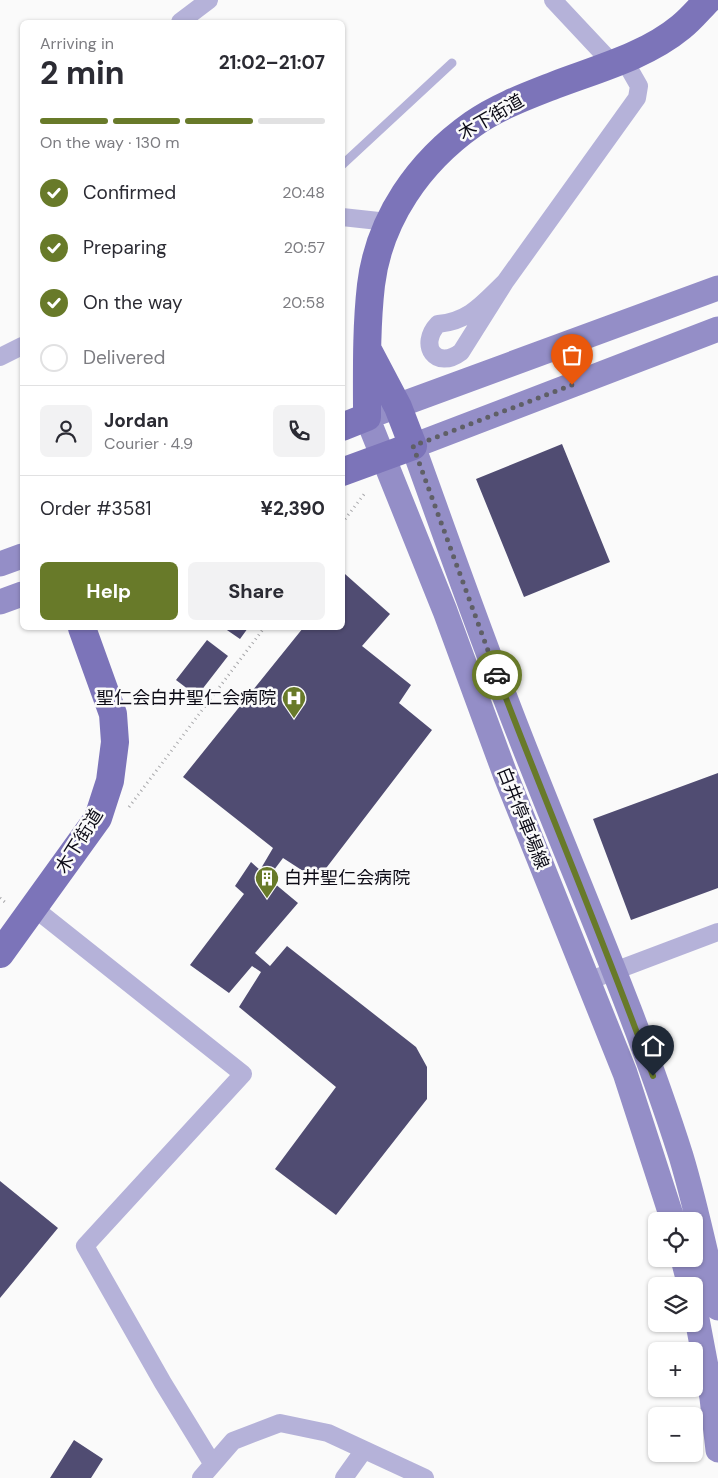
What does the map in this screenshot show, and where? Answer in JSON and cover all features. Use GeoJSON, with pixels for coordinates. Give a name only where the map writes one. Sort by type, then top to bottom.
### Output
{"type":"FeatureCollection","features":[{"type":"Feature","properties":{"kind":"main road","name":"木下街道"},"geometry":{"type":"LineString","coordinates":[[355,422],[367,349],[371,284],[378,251],[388,222],[405,192],[424,168],[447,144],[474,123],[519,99],[644,50],[681,27],[708,0]]}},
{"type":"Feature","properties":{"kind":"main road"},"geometry":{"type":"LineString","coordinates":[[355,422],[718,288]]}},
{"type":"Feature","properties":{"kind":"main road"},"geometry":{"type":"LineString","coordinates":[[345,471],[718,329]]}},
{"type":"Feature","properties":{"kind":"main road"},"geometry":{"type":"LineString","coordinates":[[367,349],[398,407],[413,446]]}},
{"type":"Feature","properties":{"kind":"main road","name":"白井停車場線"},"geometry":{"type":"LineString","coordinates":[[355,422],[384,456],[445,611],[505,774],[625,1073],[670,1212]]}},
{"type":"Feature","properties":{"kind":"main road","name":"白井停車場線"},"geometry":{"type":"LineString","coordinates":[[413,446],[532,768],[615,971],[681,1156],[698,1219],[718,1308]]}},
{"type":"Feature","properties":{"kind":"main road"},"geometry":{"type":"LineString","coordinates":[[0,564],[20,557]]}},
{"type":"Feature","properties":{"kind":"main road"},"geometry":{"type":"LineString","coordinates":[[0,602],[20,595]]}},
{"type":"Feature","properties":{"kind":"main road","name":"木下街道"},"geometry":{"type":"LineString","coordinates":[[0,954],[98,818],[110,781],[115,742],[113,714],[83,630]]}},
{"type":"Feature","properties":{"kind":"main road"},"geometry":{"type":"LineString","coordinates":[[699,1332],[712,1398],[718,1450]]}},
{"type":"Feature","properties":{"kind":"street"},"geometry":{"type":"LineString","coordinates":[[183,20],[209,0]]}},
{"type":"Feature","properties":{"kind":"street"},"geometry":{"type":"LineString","coordinates":[[505,282],[469,316],[453,323],[438,324],[430,332],[428,344],[434,355],[443,360],[452,358],[461,352],[505,282],[637,98],[639,86],[618,60],[553,0]]}},
{"type":"Feature","properties":{"kind":"street"},"geometry":{"type":"LineString","coordinates":[[345,218],[388,222]]}},
{"type":"Feature","properties":{"kind":"street"},"geometry":{"type":"LineString","coordinates":[[0,357],[20,347]]}},
{"type":"Feature","properties":{"kind":"street"},"geometry":{"type":"LineString","coordinates":[[34,908],[243,1074],[85,1246],[163,1383],[212,1463]]}},
{"type":"Feature","properties":{"kind":"street"},"geometry":{"type":"LineString","coordinates":[[588,981],[718,932]]}},
{"type":"Feature","properties":{"kind":"street"},"geometry":{"type":"LineString","coordinates":[[202,1478],[212,1463],[233,1441],[280,1424],[328,1432],[424,1478]]}},
{"type":"Feature","properties":{"kind":"street"},"geometry":{"type":"LineString","coordinates":[[344,1478],[364,1450]]}},
{"type":"Feature","properties":{"kind":"lane"},"geometry":{"type":"LineString","coordinates":[[345,162],[452,63]]}},
{"type":"Feature","properties":{"kind":"path"},"geometry":{"type":"LineString","coordinates":[[345,519],[366,493]]}},
{"type":"Feature","properties":{"kind":"path"},"geometry":{"type":"LineString","coordinates":[[126,811],[262,630]]}},
{"type":"Feature","properties":{"kind":"building"},"geometry":{"type":"Polygon","coordinates":[[[562,444],[610,562],[524,597],[476,479],[562,444]]]}},
{"type":"Feature","properties":{"kind":"building","name":"白井聖仁会病院"},"geometry":{"type":"Polygon","coordinates":[[[345,574],[390,614],[362,646],[411,685],[399,703],[432,730],[317,880],[283,858],[268,878],[298,903],[255,953],[270,966],[287,946],[416,1047],[427,1067],[427,1099],[336,1215],[275,1169],[336,1087],[239,1007],[261,972],[252,966],[229,993],[190,965],[244,894],[235,886],[251,862],[260,870],[273,848],[183,777],[301,630],[345,630],[345,574]]]}},
{"type":"Feature","properties":{"kind":"building"},"geometry":{"type":"Polygon","coordinates":[[[227,630],[247,630],[240,639],[227,630]]]}},
{"type":"Feature","properties":{"kind":"building"},"geometry":{"type":"Polygon","coordinates":[[[207,640],[228,656],[197,696],[176,680],[207,640]]]}},
{"type":"Feature","properties":{"kind":"building"},"geometry":{"type":"Polygon","coordinates":[[[718,773],[718,888],[631,920],[593,819],[718,773]]]}},
{"type":"Feature","properties":{"kind":"building"},"geometry":{"type":"Polygon","coordinates":[[[0,1181],[58,1228],[0,1298],[0,1181]]]}},
{"type":"Feature","properties":{"kind":"building"},"geometry":{"type":"Polygon","coordinates":[[[74,1440],[103,1459],[91,1478],[50,1478],[74,1440]]]}},
{"type":"Feature","properties":{"kind":"way so far"},"geometry":{"type":"LineString","coordinates":[[497,675],[413,446],[572,385]]}},
{"type":"Feature","properties":{"kind":"place","name":"聖仁会白井聖仁会病院"},"geometry":{"type":"Point","coordinates":[294,719]}},
{"type":"Feature","properties":{"kind":"place","name":"白井聖仁会病院"},"geometry":{"type":"Point","coordinates":[267,899]}},
{"type":"Feature","properties":{"kind":"route"},"geometry":{"type":"LineString","coordinates":[[497,675],[532,768],[615,971],[653,1076]]}}]}
